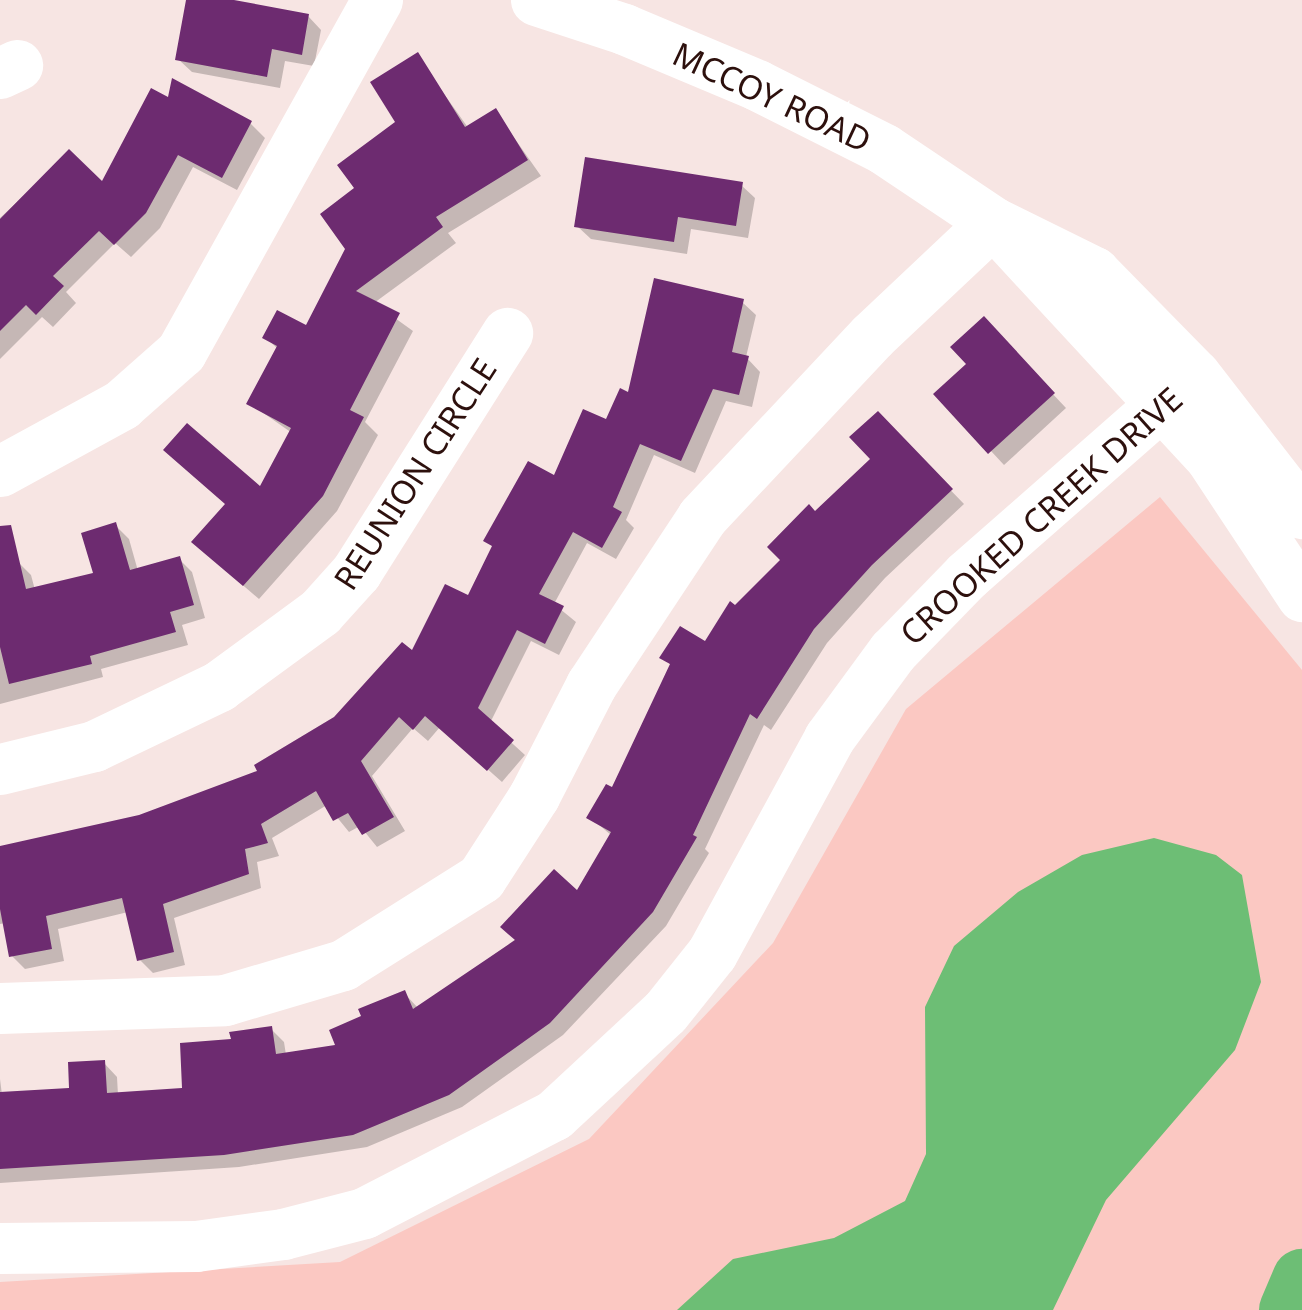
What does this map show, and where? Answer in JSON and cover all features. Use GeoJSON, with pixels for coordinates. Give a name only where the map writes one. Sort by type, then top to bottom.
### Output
{"type":"FeatureCollection","features":[{"type":"Feature","properties":{"kind":"street"},"geometry":{"type":"LineString","coordinates":[[0,471],[121,405],[181,352],[377,0]]}},
{"type":"Feature","properties":{"kind":"street","name":"MCCOY ROAD"},"geometry":{"type":"LineString","coordinates":[[536,0],[624,29],[757,85],[884,149],[993,222],[1179,389],[1302,513]]}},
{"type":"Feature","properties":{"kind":"street"},"geometry":{"type":"LineString","coordinates":[[0,1008],[225,1000],[343,965],[481,878],[534,796],[591,685],[701,517],[872,336],[993,222]]}},
{"type":"Feature","properties":{"kind":"street","name":"REUNION CIRCLE"},"geometry":{"type":"LineString","coordinates":[[0,769],[94,746],[219,686],[320,612],[356,572],[507,333]]}},
{"type":"Feature","properties":{"kind":"street","name":"MCCOY ROAD"},"geometry":{"type":"LineString","coordinates":[[1179,389],[1210,457],[1302,596]]}},
{"type":"Feature","properties":{"kind":"street","name":"CROOKED CREEK DRIVE"},"geometry":{"type":"LineString","coordinates":[[0,1248],[196,1246],[283,1234],[364,1214],[554,1115],[665,1012],[712,953],[829,738],[893,651],[967,574],[1179,389]]}},
{"type":"Feature","properties":{"kind":"shaded area"},"geometry":{"type":"Polygon","coordinates":[[[1160,497],[1302,670],[1302,1310],[0,1310],[0,1282],[340,1262],[589,1139],[773,943],[906,709],[1160,497]]]}},
{"type":"Feature","properties":{"kind":"shaded area"},"geometry":{"type":"Polygon","coordinates":[[[1154,838],[1216,855],[1242,875],[1261,982],[1235,1050],[1106,1200],[1053,1310],[677,1310],[733,1259],[834,1238],[905,1201],[926,1154],[925,1007],[954,946],[1018,892],[1082,855],[1154,838]]]}},
{"type":"Feature","properties":{"kind":"building"},"geometry":{"type":"Polygon","coordinates":[[[186,0],[234,0],[309,14],[302,55],[272,49],[267,77],[175,60],[186,0]]]}},
{"type":"Feature","properties":{"kind":"building"},"geometry":{"type":"Polygon","coordinates":[[[418,52],[465,127],[496,108],[528,160],[436,217],[443,227],[356,291],[400,313],[350,410],[364,417],[323,496],[243,586],[191,542],[225,504],[163,450],[187,423],[260,486],[291,428],[246,404],[277,346],[262,338],[277,310],[306,325],[345,249],[320,214],[354,188],[337,165],[395,122],[370,82],[418,52]]]}},
{"type":"Feature","properties":{"kind":"building"},"geometry":{"type":"Polygon","coordinates":[[[172,78],[252,121],[222,178],[178,155],[146,213],[114,245],[99,231],[53,276],[64,286],[36,315],[26,305],[0,331],[0,219],[69,149],[102,181],[151,88],[168,97],[172,78]]]}},
{"type":"Feature","properties":{"kind":"building"},"geometry":{"type":"Polygon","coordinates":[[[585,157],[743,182],[736,226],[678,217],[674,242],[574,227],[585,157]]]}},
{"type":"Feature","properties":{"kind":"building"},"geometry":{"type":"Polygon","coordinates":[[[654,278],[744,299],[732,352],[749,356],[739,395],[713,389],[681,461],[640,444],[613,507],[622,512],[602,548],[573,532],[539,594],[564,606],[545,644],[517,630],[478,708],[514,740],[487,771],[425,716],[413,730],[399,717],[361,761],[394,817],[362,835],[348,813],[333,821],[316,791],[261,824],[268,843],[245,849],[249,874],[163,904],[174,952],[137,961],[122,898],[46,916],[52,949],[9,957],[0,909],[0,846],[139,815],[257,771],[254,765],[334,717],[402,642],[412,650],[445,584],[468,595],[492,546],[483,541],[528,461],[554,475],[583,409],[606,419],[620,388],[628,392],[654,278]]]}},
{"type":"Feature","properties":{"kind":"building"},"geometry":{"type":"Polygon","coordinates":[[[984,316],[1055,393],[988,454],[933,394],[966,364],[950,347],[984,316]]]}},
{"type":"Feature","properties":{"kind":"building"},"geometry":{"type":"Polygon","coordinates":[[[878,411],[953,489],[872,565],[814,629],[757,719],[750,714],[693,835],[697,837],[653,912],[550,1023],[449,1095],[353,1135],[224,1155],[0,1169],[0,1092],[69,1088],[68,1062],[105,1060],[107,1093],[182,1088],[180,1043],[231,1039],[229,1032],[272,1026],[276,1054],[335,1045],[329,1030],[361,1016],[358,1009],[405,990],[413,1009],[515,940],[500,927],[554,869],[577,890],[611,832],[586,818],[606,784],[612,787],[670,664],[659,658],[680,626],[705,641],[730,601],[735,605],[780,560],[767,547],[809,504],[815,511],[870,459],[849,437],[878,411]]]}},
{"type":"Feature","properties":{"kind":"building"},"geometry":{"type":"Polygon","coordinates":[[[116,522],[130,570],[180,556],[194,605],[170,612],[176,632],[90,656],[92,664],[9,684],[0,647],[0,526],[11,525],[26,589],[93,573],[81,533],[116,522]]]}},
{"type":"Feature","properties":{"kind":"waterway"},"geometry":{"type":"LineString","coordinates":[[1289,1310],[1302,1279]]}}]}
